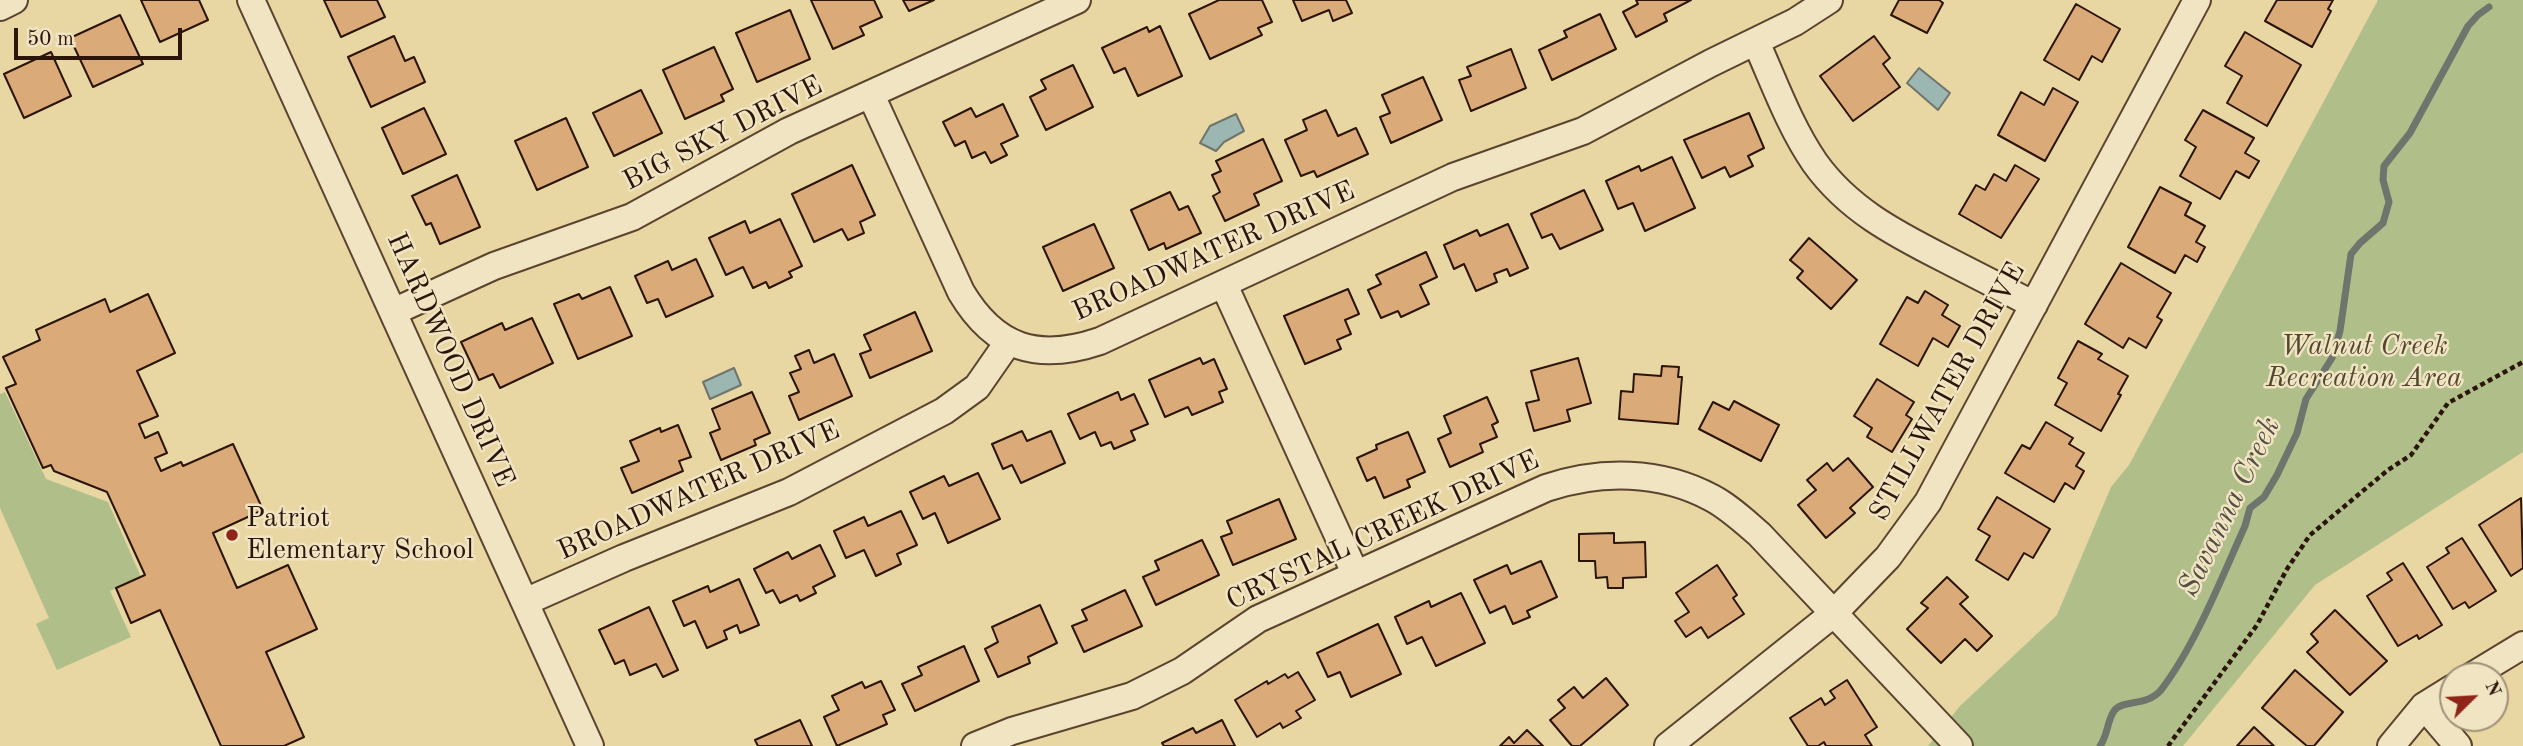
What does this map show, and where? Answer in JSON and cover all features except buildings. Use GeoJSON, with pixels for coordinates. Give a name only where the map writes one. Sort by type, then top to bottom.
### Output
{"type":"FeatureCollection","features":[{"type":"Feature","properties":{"kind":"street"},"geometry":{"type":"LineString","coordinates":[[0,7],[14,0]]}},
{"type":"Feature","properties":{"kind":"street","name":"HARDWOOD DRIVE"},"geometry":{"type":"LineString","coordinates":[[251,0],[590,746]]}},
{"type":"Feature","properties":{"kind":"street","name":"BIG SKY DRIVE"},"geometry":{"type":"LineString","coordinates":[[393,312],[494,266],[632,217],[789,131],[1077,0]]}},
{"type":"Feature","properties":{"kind":"street","name":"BROADWATER DRIVE"},"geometry":{"type":"LineString","coordinates":[[525,602],[624,558],[789,492],[944,411],[978,387],[1009,341],[1047,352],[1079,348],[1100,341],[1453,177],[1583,131],[1810,14],[1829,0]]}},
{"type":"Feature","properties":{"kind":"street","name":"STILLWATER DRIVE"},"geometry":{"type":"LineString","coordinates":[[1668,746],[1833,614],[1888,557],[1928,502],[2197,0]]}},
{"type":"Feature","properties":{"kind":"street"},"geometry":{"type":"LineString","coordinates":[[1756,42],[1797,132],[1834,187],[1860,211],[1886,229],[2034,305]]}},
{"type":"Feature","properties":{"kind":"street"},"geometry":{"type":"LineString","coordinates":[[871,95],[961,292],[980,321],[1009,341]]}},
{"type":"Feature","properties":{"kind":"street"},"geometry":{"type":"LineString","coordinates":[[1224,285],[1355,573]]}},
{"type":"Feature","properties":{"kind":"street","name":"CRYSTAL CREEK DRIVE"},"geometry":{"type":"LineString","coordinates":[[975,746],[1012,731],[1095,709],[1141,692],[1182,671],[1258,619],[1546,488],[1597,475],[1637,476],[1687,487],[1727,507],[1759,534],[1959,746]]}},
{"type":"Feature","properties":{"kind":"street"},"geometry":{"type":"LineString","coordinates":[[2495,662],[2523,645]]}},
{"type":"Feature","properties":{"kind":"street"},"geometry":{"type":"LineString","coordinates":[[2391,746],[2424,706],[2439,697]]}},
{"type":"Feature","properties":{"kind":"street"},"geometry":{"type":"LineString","coordinates":[[2424,706],[2458,746]]}},
{"type":"Feature","properties":{"kind":"path"},"geometry":{"type":"LineString","coordinates":[[2168,746],[2257,625],[2287,569],[2310,535],[2411,454],[2448,403],[2523,362]]}},
{"type":"Feature","properties":{"kind":"green space","name":"Walnut Creek Recreation Area"},"geometry":{"type":"Polygon","coordinates":[[[2378,0],[2523,0],[2523,452],[2315,585],[2183,746],[1928,746],[1960,706],[2057,615],[2111,487],[2129,465],[2378,0]]]}},
{"type":"Feature","properties":{"kind":"green space"},"geometry":{"type":"Polygon","coordinates":[[[5,392],[46,479],[108,502],[141,577],[110,591],[131,637],[57,670],[36,624],[49,618],[0,508],[0,394],[5,392]]]}},
{"type":"Feature","properties":{"kind":"water"},"geometry":{"type":"Polygon","coordinates":[[[1919,68],[1950,93],[1938,110],[1907,83],[1919,68]]]}},
{"type":"Feature","properties":{"kind":"water"},"geometry":{"type":"Polygon","coordinates":[[[1236,114],[1244,131],[1224,142],[1216,151],[1200,143],[1210,126],[1236,114]]]}},
{"type":"Feature","properties":{"kind":"water"},"geometry":{"type":"Polygon","coordinates":[[[734,368],[741,385],[710,399],[703,382],[734,368]]]}},
{"type":"Feature","properties":{"kind":"waterway","name":"Savanna Creek"},"geometry":{"type":"LineString","coordinates":[[2100,746],[2114,711],[2123,705],[2155,695],[2185,653],[2217,589],[2245,526],[2250,508],[2264,497],[2277,475],[2297,433],[2306,399],[2332,358],[2340,331],[2351,254],[2383,223],[2389,202],[2383,180],[2384,166],[2410,133],[2468,26],[2489,7]]}},
{"type":"Feature","properties":{"kind":"place","name":"Patriot Elementary School"},"geometry":{"type":"Point","coordinates":[232,535]}}]}
